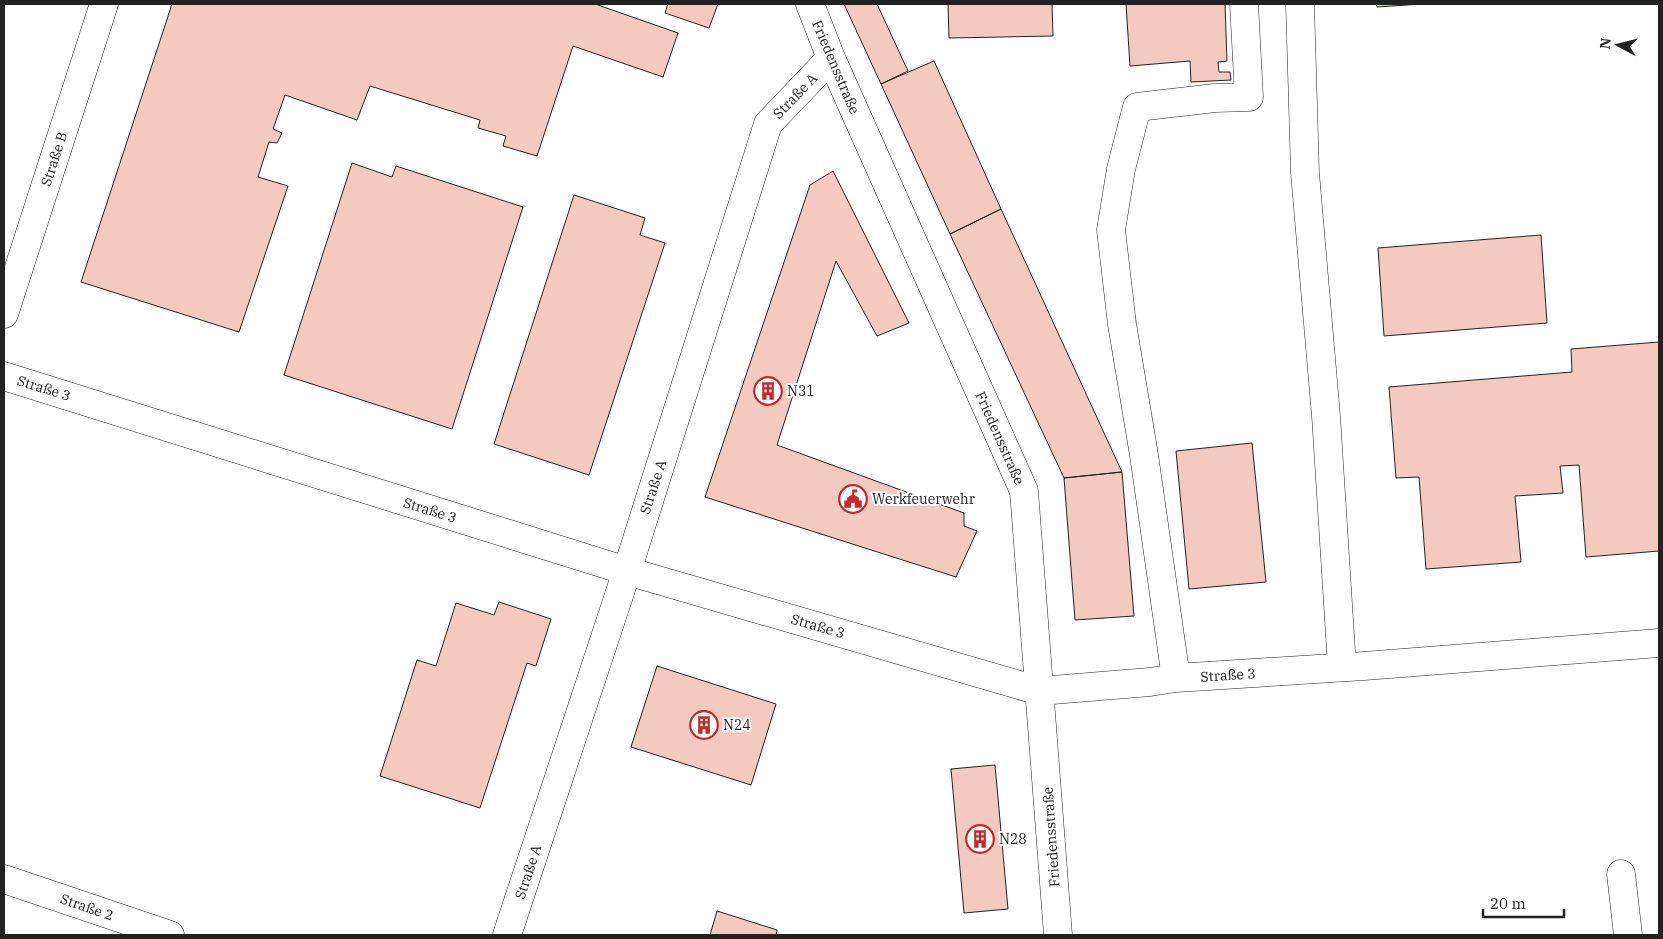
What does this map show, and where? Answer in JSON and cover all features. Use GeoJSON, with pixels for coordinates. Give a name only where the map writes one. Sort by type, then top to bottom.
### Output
{"type":"FeatureCollection","features":[{"type":"Feature","properties":{"kind":"lane","name":"Straße B"},"geometry":{"type":"LineString","coordinates":[[4,314],[104,4]]}},
{"type":"Feature","properties":{"kind":"lane","name":"Friedensstraße"},"geometry":{"type":"LineString","coordinates":[[810,4],[831,58],[1024,491],[1058,935]]}},
{"type":"Feature","properties":{"kind":"lane"},"geometry":{"type":"LineString","coordinates":[[1176,678],[1144,455],[1122,324],[1111,230],[1121,168],[1137,107],[1215,98],[1249,97],[1244,4]]}},
{"type":"Feature","properties":{"kind":"lane"},"geometry":{"type":"LineString","coordinates":[[1300,4],[1305,173],[1326,416],[1342,667]]}},
{"type":"Feature","properties":{"kind":"lane","name":"Straße A"},"geometry":{"type":"LineString","coordinates":[[507,935],[627,571],[768,124],[831,58]]}},
{"type":"Feature","properties":{"kind":"lane","name":"Straße 3"},"geometry":{"type":"LineString","coordinates":[[4,376],[627,571],[1040,690],[1150,682],[1176,678],[1659,643]]}},
{"type":"Feature","properties":{"kind":"lane"},"geometry":{"type":"LineString","coordinates":[[1621,874],[1628,935]]}},
{"type":"Feature","properties":{"kind":"lane","name":"Straße 2"},"geometry":{"type":"LineString","coordinates":[[4,879],[170,935]]}},
{"type":"Feature","properties":{"kind":"building"},"geometry":{"type":"Polygon","coordinates":[[[172,4],[595,4],[678,33],[663,77],[573,46],[537,156],[503,146],[506,136],[478,128],[480,120],[370,86],[357,120],[285,95],[273,129],[282,133],[277,143],[269,142],[258,177],[288,186],[239,332],[81,282],[172,4]]]}},
{"type":"Feature","properties":{"kind":"building"},"geometry":{"type":"Polygon","coordinates":[[[668,4],[718,4],[709,28],[665,13],[668,4]]]}},
{"type":"Feature","properties":{"kind":"building"},"geometry":{"type":"Polygon","coordinates":[[[844,4],[877,4],[908,71],[881,84],[844,4]]]}},
{"type":"Feature","properties":{"kind":"building"},"geometry":{"type":"Polygon","coordinates":[[[948,4],[1052,4],[1053,36],[949,38],[948,4]]]}},
{"type":"Feature","properties":{"kind":"building"},"geometry":{"type":"Polygon","coordinates":[[[1126,4],[1225,4],[1227,61],[1218,62],[1219,72],[1230,72],[1231,80],[1191,82],[1190,61],[1130,66],[1126,4]]]}},
{"type":"Feature","properties":{"kind":"building"},"geometry":{"type":"Polygon","coordinates":[[[1376,4],[1422,4],[1377,7],[1376,4]]]}},
{"type":"Feature","properties":{"kind":"building"},"geometry":{"type":"Polygon","coordinates":[[[934,61],[1001,209],[950,234],[881,84],[934,61]]]}},
{"type":"Feature","properties":{"kind":"building"},"geometry":{"type":"Polygon","coordinates":[[[352,163],[392,177],[396,166],[523,207],[452,429],[284,375],[352,163]]]}},
{"type":"Feature","properties":{"kind":"building","name":"N31"},"geometry":{"type":"Polygon","coordinates":[[[833,171],[909,323],[877,336],[836,261],[777,445],[964,513],[964,526],[977,531],[956,577],[705,497],[810,185],[833,171]]]}},
{"type":"Feature","properties":{"kind":"building"},"geometry":{"type":"Polygon","coordinates":[[[574,195],[645,218],[640,235],[665,243],[589,475],[494,444],[574,195]]]}},
{"type":"Feature","properties":{"kind":"building"},"geometry":{"type":"Polygon","coordinates":[[[1001,209],[1122,472],[1064,478],[950,234],[1001,209]]]}},
{"type":"Feature","properties":{"kind":"building"},"geometry":{"type":"Polygon","coordinates":[[[1541,235],[1547,323],[1384,336],[1378,248],[1541,235]]]}},
{"type":"Feature","properties":{"kind":"building"},"geometry":{"type":"Polygon","coordinates":[[[1659,342],[1659,551],[1586,557],[1579,465],[1560,466],[1563,493],[1515,496],[1521,562],[1426,569],[1419,477],[1396,478],[1389,387],[1572,372],[1571,349],[1659,342]]]}},
{"type":"Feature","properties":{"kind":"building"},"geometry":{"type":"Polygon","coordinates":[[[1252,443],[1266,582],[1189,589],[1176,451],[1252,443]]]}},
{"type":"Feature","properties":{"kind":"building"},"geometry":{"type":"Polygon","coordinates":[[[1122,472],[1134,616],[1075,620],[1064,478],[1122,472]]]}},
{"type":"Feature","properties":{"kind":"building"},"geometry":{"type":"Polygon","coordinates":[[[499,602],[551,619],[536,666],[527,663],[480,808],[380,776],[417,660],[436,666],[456,603],[494,615],[499,602]]]}},
{"type":"Feature","properties":{"kind":"building","name":"N24"},"geometry":{"type":"Polygon","coordinates":[[[657,666],[776,704],[751,785],[631,747],[657,666]]]}},
{"type":"Feature","properties":{"kind":"building","name":"N28"},"geometry":{"type":"Polygon","coordinates":[[[995,765],[1008,909],[964,913],[951,769],[995,765]]]}},
{"type":"Feature","properties":{"kind":"building"},"geometry":{"type":"Polygon","coordinates":[[[717,911],[777,930],[776,935],[710,935],[717,911]]]}},
{"type":"Feature","properties":{"kind":"place","name":"N31"},"geometry":{"type":"Point","coordinates":[768,391]}},
{"type":"Feature","properties":{"kind":"place","name":"Werkfeuerwehr"},"geometry":{"type":"Point","coordinates":[853,499]}},
{"type":"Feature","properties":{"kind":"place","name":"N24"},"geometry":{"type":"Point","coordinates":[704,725]}},
{"type":"Feature","properties":{"kind":"place","name":"N28"},"geometry":{"type":"Point","coordinates":[980,839]}}]}
